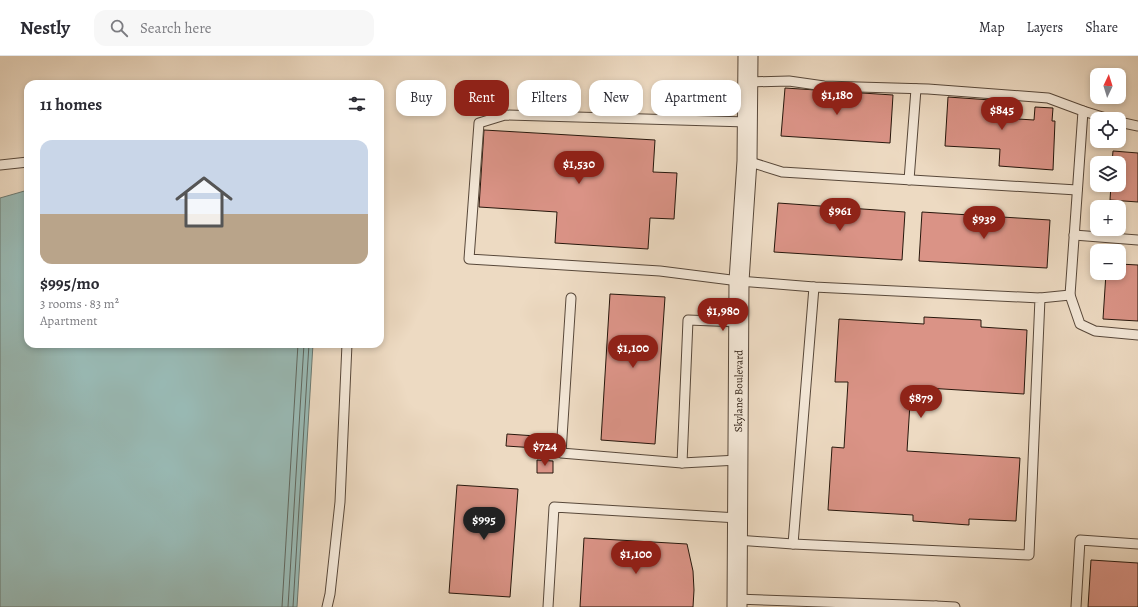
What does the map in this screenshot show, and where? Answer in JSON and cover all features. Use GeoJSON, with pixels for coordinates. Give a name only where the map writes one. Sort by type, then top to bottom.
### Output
{"type":"FeatureCollection","features":[{"type":"Feature","properties":{"kind":"street","name":"Skylane Boulevard"},"geometry":{"type":"LineString","coordinates":[[736,603],[738,518],[739,281],[747,162],[748,56]]}},
{"type":"Feature","properties":{"kind":"lane"},"geometry":{"type":"LineString","coordinates":[[748,82],[790,81],[824,86],[916,89],[1048,98],[1090,113]]}},
{"type":"Feature","properties":{"kind":"lane"},"geometry":{"type":"LineString","coordinates":[[909,180],[916,89]]}},
{"type":"Feature","properties":{"kind":"lane"},"geometry":{"type":"LineString","coordinates":[[1083,111],[1070,295],[1080,324],[1095,331],[1138,335]]}},
{"type":"Feature","properties":{"kind":"lane"},"geometry":{"type":"LineString","coordinates":[[747,122],[505,115],[479,123],[469,260],[660,270],[739,281],[814,287],[1040,298],[1070,295]]}},
{"type":"Feature","properties":{"kind":"lane"},"geometry":{"type":"LineString","coordinates":[[1126,123],[1138,126]]}},
{"type":"Feature","properties":{"kind":"lane"},"geometry":{"type":"LineString","coordinates":[[0,165],[24,162]]}},
{"type":"Feature","properties":{"kind":"lane"},"geometry":{"type":"LineString","coordinates":[[747,162],[782,172],[1077,190]]}},
{"type":"Feature","properties":{"kind":"lane"},"geometry":{"type":"LineString","coordinates":[[1074,235],[1138,240]]}},
{"type":"Feature","properties":{"kind":"lane"},"geometry":{"type":"LineString","coordinates":[[793,544],[814,287]]}},
{"type":"Feature","properties":{"kind":"lane"},"geometry":{"type":"LineString","coordinates":[[571,298],[561,453],[682,463],[738,460]]}},
{"type":"Feature","properties":{"kind":"lane"},"geometry":{"type":"LineString","coordinates":[[737,540],[1029,555],[1040,298]]}},
{"type":"Feature","properties":{"kind":"lane"},"geometry":{"type":"LineString","coordinates":[[682,463],[688,320],[739,322]]}},
{"type":"Feature","properties":{"kind":"lane"},"geometry":{"type":"LineString","coordinates":[[327,607],[330,594],[340,502],[348,348]]}},
{"type":"Feature","properties":{"kind":"lane"},"geometry":{"type":"LineString","coordinates":[[548,607],[554,507],[738,518]]}},
{"type":"Feature","properties":{"kind":"lane"},"geometry":{"type":"LineString","coordinates":[[1076,607],[1080,540],[1138,544]]}},
{"type":"Feature","properties":{"kind":"lane"},"geometry":{"type":"LineString","coordinates":[[736,603],[955,607]]}},
{"type":"Feature","properties":{"kind":"water"},"geometry":{"type":"Polygon","coordinates":[[[24,191],[24,348],[313,348],[297,607],[0,607],[0,198],[24,191]]]}},
{"type":"Feature","properties":{"kind":"building"},"geometry":{"type":"Polygon","coordinates":[[[785,88],[893,95],[890,143],[781,136],[785,88]]]}},
{"type":"Feature","properties":{"kind":"building"},"geometry":{"type":"Polygon","coordinates":[[[948,97],[1019,102],[1018,119],[1034,120],[1035,107],[1053,108],[1052,121],[1055,121],[1053,170],[999,166],[1000,149],[945,146],[948,97]]]}},
{"type":"Feature","properties":{"kind":"building"},"geometry":{"type":"Polygon","coordinates":[[[484,130],[655,140],[653,172],[677,173],[674,219],[650,218],[648,249],[555,243],[557,212],[479,207],[484,130]]]}},
{"type":"Feature","properties":{"kind":"building"},"geometry":{"type":"Polygon","coordinates":[[[1113,151],[1138,153],[1138,202],[1110,200],[1111,192],[1126,192],[1126,156],[1113,156],[1113,151]]]}},
{"type":"Feature","properties":{"kind":"building"},"geometry":{"type":"Polygon","coordinates":[[[778,203],[905,212],[902,260],[774,252],[778,203]]]}},
{"type":"Feature","properties":{"kind":"building"},"geometry":{"type":"Polygon","coordinates":[[[922,212],[1050,220],[1047,268],[919,261],[922,212]]]}},
{"type":"Feature","properties":{"kind":"building"},"geometry":{"type":"Polygon","coordinates":[[[1126,264],[1138,265],[1138,321],[1103,319],[1106,280],[1126,280],[1126,264]]]}},
{"type":"Feature","properties":{"kind":"building"},"geometry":{"type":"Polygon","coordinates":[[[610,294],[665,297],[655,444],[601,440],[610,294]]]}},
{"type":"Feature","properties":{"kind":"building"},"geometry":{"type":"Polygon","coordinates":[[[924,317],[981,320],[981,327],[1027,330],[1024,394],[911,387],[907,451],[1020,458],[1016,521],[969,519],[969,525],[913,521],[913,515],[828,510],[832,447],[844,448],[848,382],[835,382],[839,319],[924,324],[924,317]]]}},
{"type":"Feature","properties":{"kind":"building"},"geometry":{"type":"Polygon","coordinates":[[[507,434],[536,436],[536,448],[506,446],[507,434]]]}},
{"type":"Feature","properties":{"kind":"building"},"geometry":{"type":"Polygon","coordinates":[[[537,460],[553,461],[553,473],[537,473],[537,460]]]}},
{"type":"Feature","properties":{"kind":"building"},"geometry":{"type":"Polygon","coordinates":[[[457,485],[518,489],[510,597],[449,593],[457,485]]]}},
{"type":"Feature","properties":{"kind":"building"},"geometry":{"type":"Polygon","coordinates":[[[584,538],[687,544],[693,571],[693,607],[580,607],[584,538]]]}},
{"type":"Feature","properties":{"kind":"building"},"geometry":{"type":"Polygon","coordinates":[[[1091,560],[1138,563],[1138,607],[1088,607],[1091,560]]]}}]}
